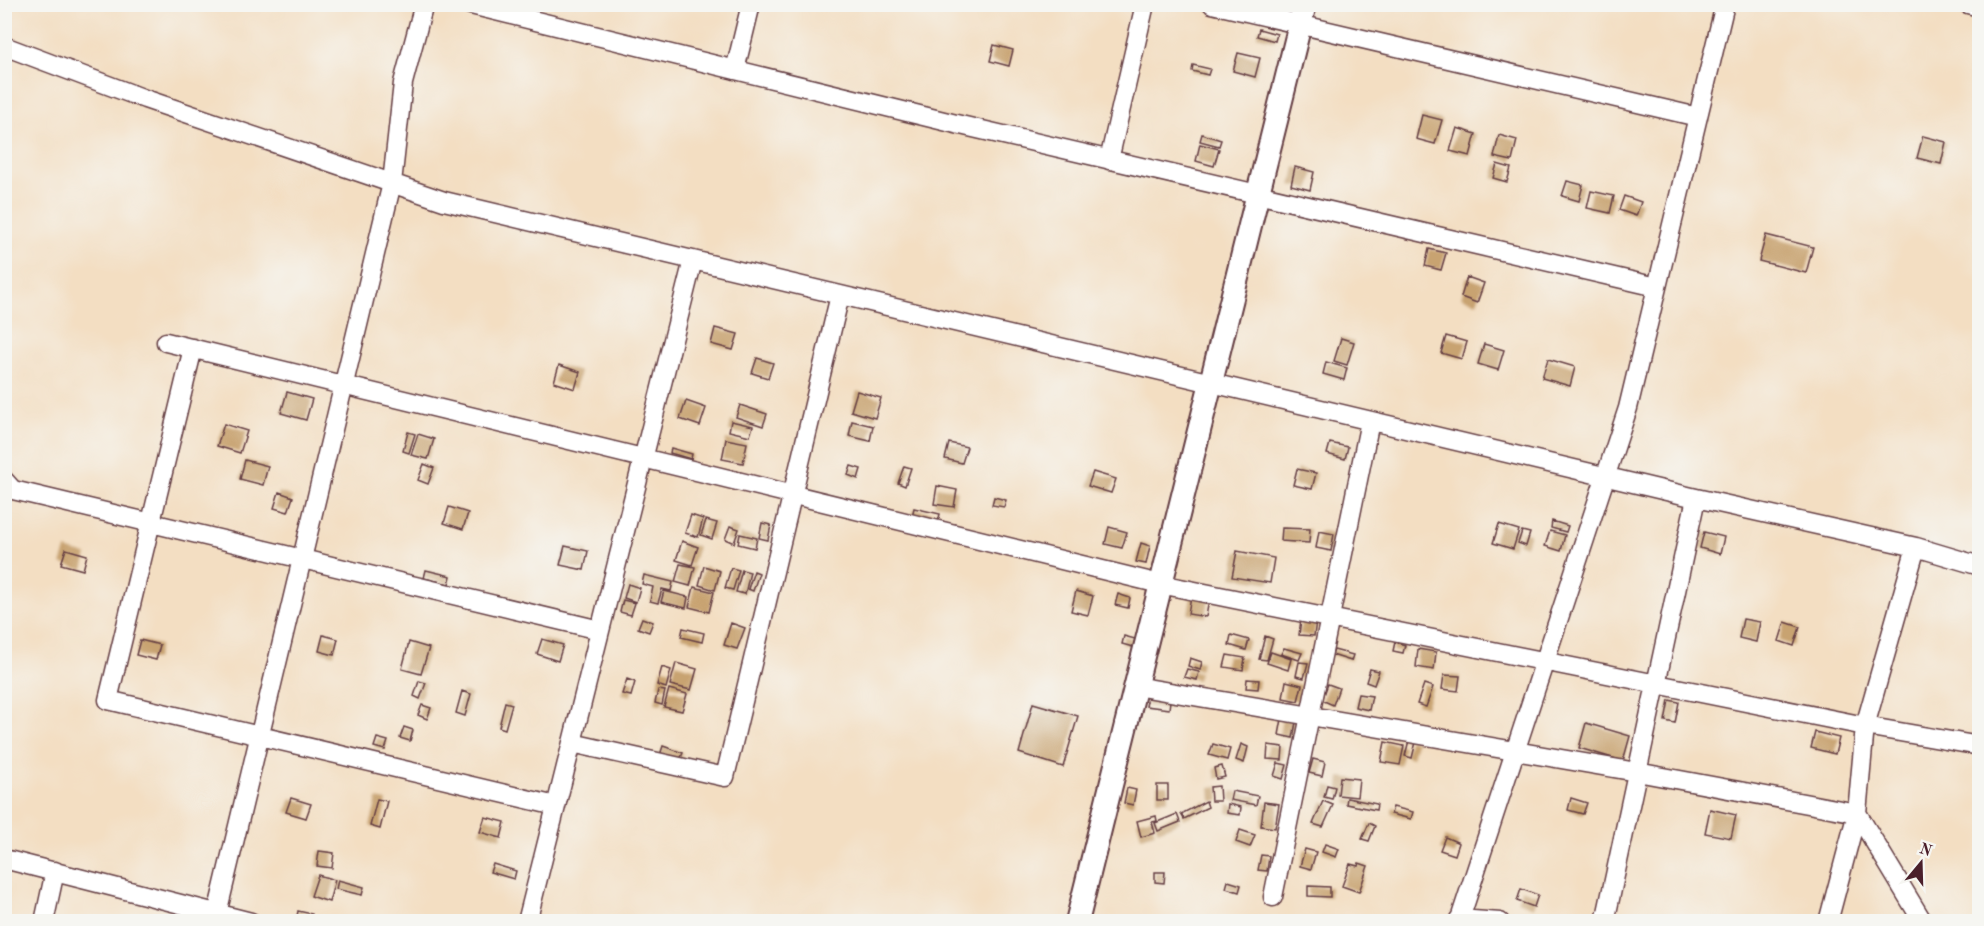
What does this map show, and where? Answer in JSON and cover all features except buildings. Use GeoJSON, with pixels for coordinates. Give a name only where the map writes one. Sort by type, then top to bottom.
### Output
{"type":"FeatureCollection","features":[{"type":"Feature","properties":{"kind":"street"},"geometry":{"type":"LineString","coordinates":[[216,917],[392,183],[403,83],[424,4]]}},
{"type":"Feature","properties":{"kind":"street"},"geometry":{"type":"LineString","coordinates":[[735,70],[751,4]]}},
{"type":"Feature","properties":{"kind":"street"},"geometry":{"type":"LineString","coordinates":[[1109,160],[1145,4]]}},
{"type":"Feature","properties":{"kind":"street"},"geometry":{"type":"LineString","coordinates":[[1212,4],[1303,15],[1698,117]]}},
{"type":"Feature","properties":{"kind":"street"},"geometry":{"type":"LineString","coordinates":[[1500,921],[1459,920],[1628,408],[1725,4]]}},
{"type":"Feature","properties":{"kind":"street"},"geometry":{"type":"LineString","coordinates":[[1968,4],[1980,7]]}},
{"type":"Feature","properties":{"kind":"street"},"geometry":{"type":"LineString","coordinates":[[471,5],[1109,160],[1657,287]]}},
{"type":"Feature","properties":{"kind":"street"},"geometry":{"type":"LineString","coordinates":[[1077,921],[1303,15]]}},
{"type":"Feature","properties":{"kind":"street"},"geometry":{"type":"LineString","coordinates":[[4,46],[146,99],[444,201],[1605,477],[1916,547],[1980,566]]}},
{"type":"Feature","properties":{"kind":"street"},"geometry":{"type":"LineString","coordinates":[[527,921],[693,260]]}},
{"type":"Feature","properties":{"kind":"street"},"geometry":{"type":"LineString","coordinates":[[572,743],[725,777],[840,295]]}},
{"type":"Feature","properties":{"kind":"street"},"geometry":{"type":"LineString","coordinates":[[166,342],[1160,584],[1865,726],[1980,746]]}},
{"type":"Feature","properties":{"kind":"street"},"geometry":{"type":"LineString","coordinates":[[193,348],[108,700],[556,806]]}},
{"type":"Feature","properties":{"kind":"street"},"geometry":{"type":"LineString","coordinates":[[1273,897],[1370,421]]}},
{"type":"Feature","properties":{"kind":"street"},"geometry":{"type":"LineString","coordinates":[[4,480],[13,490],[600,630]]}},
{"type":"Feature","properties":{"kind":"street"},"geometry":{"type":"LineString","coordinates":[[1605,921],[1696,498]]}},
{"type":"Feature","properties":{"kind":"street"},"geometry":{"type":"LineString","coordinates":[[1828,921],[1857,813],[1865,726],[1916,547]]}},
{"type":"Feature","properties":{"kind":"street"},"geometry":{"type":"LineString","coordinates":[[1135,686],[1637,772],[1857,813],[1923,921]]}},
{"type":"Feature","properties":{"kind":"street"},"geometry":{"type":"LineString","coordinates":[[4,860],[55,871],[216,917],[251,921]]}},
{"type":"Feature","properties":{"kind":"street"},"geometry":{"type":"LineString","coordinates":[[44,921],[55,871]]}}]}
